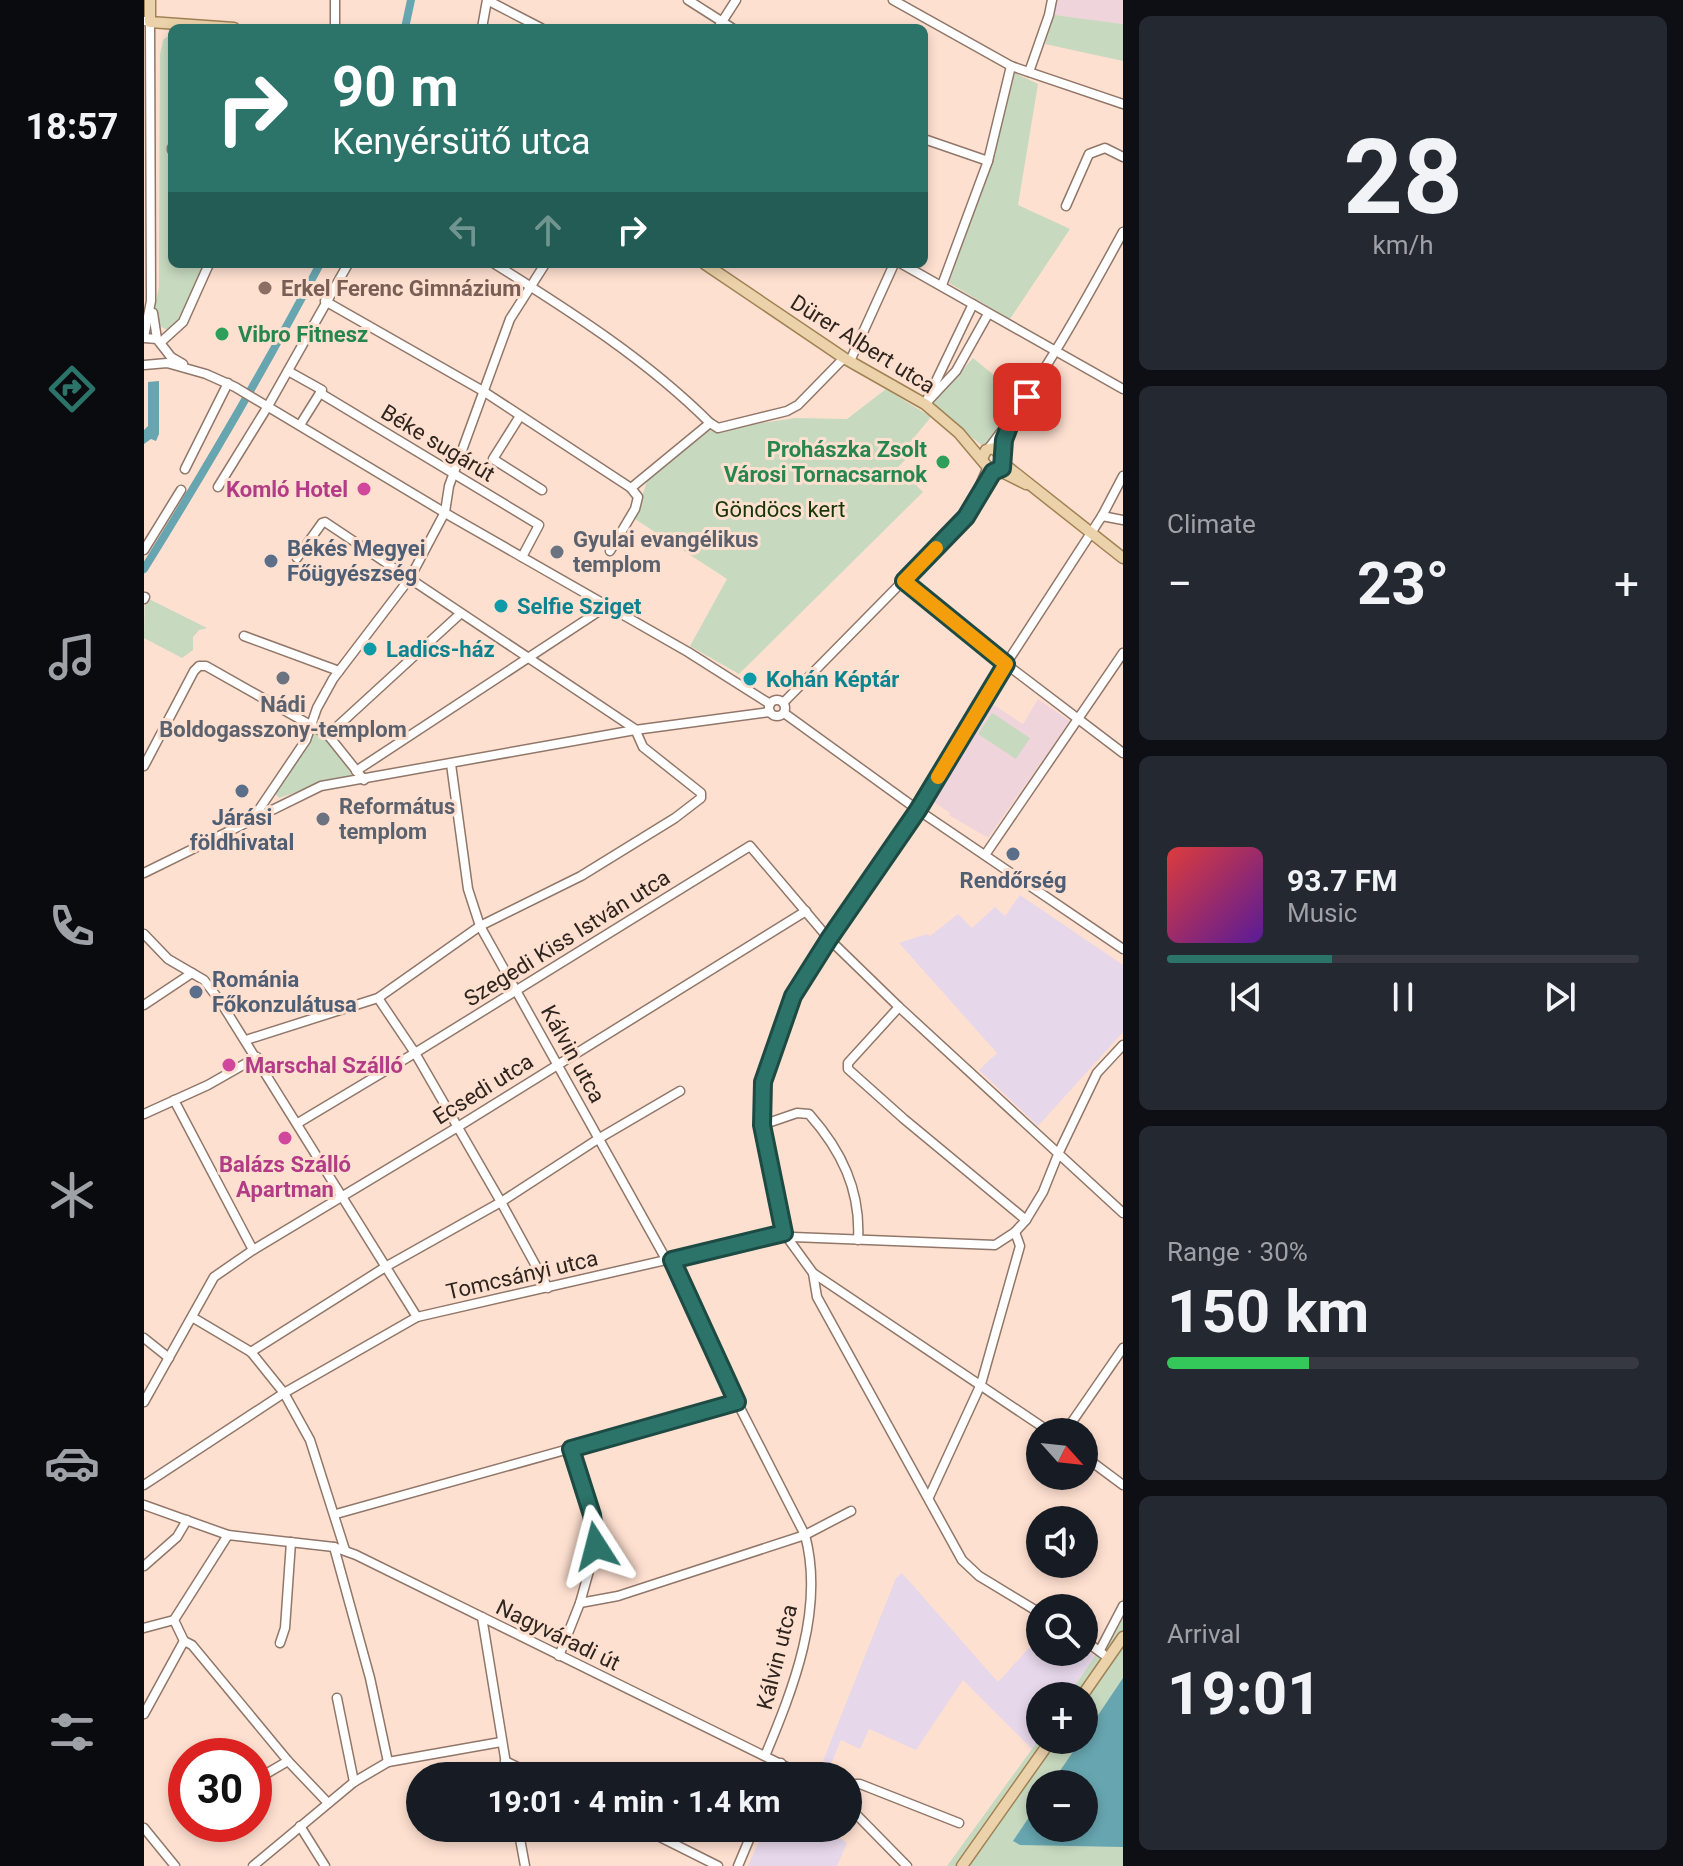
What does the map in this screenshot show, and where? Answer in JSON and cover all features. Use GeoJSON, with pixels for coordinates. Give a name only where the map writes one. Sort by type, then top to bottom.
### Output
{"type":"FeatureCollection","features":[{"type":"Feature","properties":{"kind":"main road"},"geometry":{"type":"LineString","coordinates":[[150,0],[147,21],[184,24]]}},
{"type":"Feature","properties":{"kind":"main road","name":"Dürer Albert utca"},"geometry":{"type":"LineString","coordinates":[[711,268],[847,360],[925,404],[993,461]]}},
{"type":"Feature","properties":{"kind":"main road"},"geometry":{"type":"LineString","coordinates":[[993,461],[1123,558]]}},
{"type":"Feature","properties":{"kind":"main road"},"geometry":{"type":"LineString","coordinates":[[1092,1682],[1123,1637]]}},
{"type":"Feature","properties":{"kind":"main road"},"geometry":{"type":"LineString","coordinates":[[962,1866],[1041,1754]]}},
{"type":"Feature","properties":{"kind":"street"},"geometry":{"type":"LineString","coordinates":[[335,0],[335,24]]}},
{"type":"Feature","properties":{"kind":"street"},"geometry":{"type":"LineString","coordinates":[[483,24],[487,0],[533,24]]}},
{"type":"Feature","properties":{"kind":"street"},"geometry":{"type":"LineString","coordinates":[[688,0],[719,24]]}},
{"type":"Feature","properties":{"kind":"street"},"geometry":{"type":"LineString","coordinates":[[721,24],[736,0]]}},
{"type":"Feature","properties":{"kind":"street"},"geometry":{"type":"LineString","coordinates":[[893,0],[1011,66],[1123,104]]}},
{"type":"Feature","properties":{"kind":"street"},"geometry":{"type":"LineString","coordinates":[[1029,72],[1052,0]]}},
{"type":"Feature","properties":{"kind":"street"},"geometry":{"type":"LineString","coordinates":[[147,21],[151,301],[163,356],[148,365]]}},
{"type":"Feature","properties":{"kind":"street"},"geometry":{"type":"LineString","coordinates":[[942,285],[988,161],[1011,66]]}},
{"type":"Feature","properties":{"kind":"street"},"geometry":{"type":"LineString","coordinates":[[928,140],[988,161]]}},
{"type":"Feature","properties":{"kind":"street"},"geometry":{"type":"LineString","coordinates":[[1066,206],[1089,154],[1105,148],[1123,157]]}},
{"type":"Feature","properties":{"kind":"street"},"geometry":{"type":"LineString","coordinates":[[151,301],[144,338],[161,344],[177,361],[232,385],[688,652],[776,716],[966,517],[1012,419],[1056,353],[1123,232]]}},
{"type":"Feature","properties":{"kind":"street"},"geometry":{"type":"LineString","coordinates":[[161,344],[172,329],[180,325],[207,268]]}},
{"type":"Feature","properties":{"kind":"street"},"geometry":{"type":"LineString","coordinates":[[218,487],[268,406],[346,268]]}},
{"type":"Feature","properties":{"kind":"street"},"geometry":{"type":"LineString","coordinates":[[502,268],[580,318],[687,400],[718,428],[787,411],[798,405],[847,360],[892,268]]}},
{"type":"Feature","properties":{"kind":"street"},"geometry":{"type":"LineString","coordinates":[[254,817],[306,740],[317,708],[336,675],[410,578],[445,512],[453,473],[510,319],[542,268]]}},
{"type":"Feature","properties":{"kind":"street"},"geometry":{"type":"LineString","coordinates":[[910,268],[1123,389]]}},
{"type":"Feature","properties":{"kind":"street"},"geometry":{"type":"LineString","coordinates":[[325,301],[483,391],[631,488],[638,497],[635,509],[610,551]]}},
{"type":"Feature","properties":{"kind":"street"},"geometry":{"type":"LineString","coordinates":[[925,404],[973,304]]}},
{"type":"Feature","properties":{"kind":"street"},"geometry":{"type":"LineString","coordinates":[[925,404],[956,371],[988,314]]}},
{"type":"Feature","properties":{"kind":"street"},"geometry":{"type":"LineString","coordinates":[[148,365],[167,363],[206,374]]}},
{"type":"Feature","properties":{"kind":"street","name":"Béke sugárút"},"geometry":{"type":"LineString","coordinates":[[288,371],[539,525],[522,557]]}},
{"type":"Feature","properties":{"kind":"street"},"geometry":{"type":"LineString","coordinates":[[185,469],[232,385]]}},
{"type":"Feature","properties":{"kind":"street"},"geometry":{"type":"LineString","coordinates":[[300,425],[320,393]]}},
{"type":"Feature","properties":{"kind":"street"},"geometry":{"type":"LineString","coordinates":[[520,416],[493,459],[542,490]]}},
{"type":"Feature","properties":{"kind":"street"},"geometry":{"type":"LineString","coordinates":[[993,461],[1012,419]]}},
{"type":"Feature","properties":{"kind":"street"},"geometry":{"type":"LineString","coordinates":[[631,488],[710,423]]}},
{"type":"Feature","properties":{"kind":"street"},"geometry":{"type":"LineString","coordinates":[[1030,1418],[813,1273],[786,1236],[762,1125],[763,1082],[793,996],[918,810],[1006,664],[1102,516],[1123,476]]}},
{"type":"Feature","properties":{"kind":"street"},"geometry":{"type":"LineString","coordinates":[[144,550],[181,490]]}},
{"type":"Feature","properties":{"kind":"street"},"geometry":{"type":"LineString","coordinates":[[1102,516],[1123,520]]}},
{"type":"Feature","properties":{"kind":"street"},"geometry":{"type":"LineString","coordinates":[[246,1040],[378,998],[480,926],[581,876],[675,818],[701,798],[701,793],[643,747],[635,730],[325,522],[297,558]]}},
{"type":"Feature","properties":{"kind":"street"},"geometry":{"type":"LineString","coordinates":[[904,581],[1123,753]]}},
{"type":"Feature","properties":{"kind":"street"},"geometry":{"type":"LineString","coordinates":[[356,771],[607,606]]}},
{"type":"Feature","properties":{"kind":"street"},"geometry":{"type":"LineString","coordinates":[[328,735],[460,614]]}},
{"type":"Feature","properties":{"kind":"street"},"geometry":{"type":"LineString","coordinates":[[244,636],[336,675]]}},
{"type":"Feature","properties":{"kind":"street"},"geometry":{"type":"LineString","coordinates":[[985,855],[1123,653]]}},
{"type":"Feature","properties":{"kind":"street"},"geometry":{"type":"LineString","coordinates":[[144,766],[199,666],[210,668],[328,735],[364,780]]}},
{"type":"Feature","properties":{"kind":"street"},"geometry":{"type":"LineString","coordinates":[[144,873],[321,786],[767,707],[777,700],[918,810],[1123,949]]}},
{"type":"Feature","properties":{"kind":"street","name":"Kálvin utca"},"geometry":{"type":"LineString","coordinates":[[451,764],[468,889],[480,926],[598,1139],[670,1260],[737,1402],[805,1535],[811,1568],[810,1602],[802,1653],[765,1756]]}},
{"type":"Feature","properties":{"kind":"street"},"geometry":{"type":"LineString","coordinates":[[267,797],[275,807]]}},
{"type":"Feature","properties":{"kind":"street","name":"Szegedi Kiss István utca"},"geometry":{"type":"LineString","coordinates":[[298,1123],[750,846],[829,939],[1123,1213]]}},
{"type":"Feature","properties":{"kind":"street","name":"Ecsedi utca"},"geometry":{"type":"LineString","coordinates":[[144,1402],[214,1277],[253,1250],[806,911]]}},
{"type":"Feature","properties":{"kind":"street"},"geometry":{"type":"LineString","coordinates":[[144,934],[168,959],[204,980],[257,1057],[417,1317]]}},
{"type":"Feature","properties":{"kind":"street"},"geometry":{"type":"LineString","coordinates":[[144,1005],[192,973]]}},
{"type":"Feature","properties":{"kind":"street"},"geometry":{"type":"LineString","coordinates":[[378,998],[415,1053],[548,1288]]}},
{"type":"Feature","properties":{"kind":"street"},"geometry":{"type":"LineString","coordinates":[[899,1007],[848,1063],[848,1069],[1026,1220]]}},
{"type":"Feature","properties":{"kind":"street"},"geometry":{"type":"LineString","coordinates":[[929,1497],[981,1384],[1020,1246],[1015,1232],[1043,1192],[1097,1073],[1123,1045]]}},
{"type":"Feature","properties":{"kind":"street"},"geometry":{"type":"LineString","coordinates":[[144,1114],[208,1085],[257,1057]]}},
{"type":"Feature","properties":{"kind":"street"},"geometry":{"type":"LineString","coordinates":[[251,1352],[387,1266],[501,1202],[598,1139],[680,1091]]}},
{"type":"Feature","properties":{"kind":"street"},"geometry":{"type":"LineString","coordinates":[[174,1100],[253,1250]]}},
{"type":"Feature","properties":{"kind":"street"},"geometry":{"type":"LineString","coordinates":[[762,1125],[797,1113],[809,1114],[825,1131],[847,1166],[857,1203],[858,1240]]}},
{"type":"Feature","properties":{"kind":"street","name":"Tomcsányi utca"},"geometry":{"type":"LineString","coordinates":[[144,1485],[284,1393],[417,1317],[786,1236],[995,1245],[1015,1232]]}},
{"type":"Feature","properties":{"kind":"street"},"geometry":{"type":"LineString","coordinates":[[813,1273],[817,1297],[962,1560],[979,1576],[1026,1605]]}},
{"type":"Feature","properties":{"kind":"street"},"geometry":{"type":"LineString","coordinates":[[192,1317],[251,1352],[284,1393],[310,1440],[345,1550]]}},
{"type":"Feature","properties":{"kind":"street"},"geometry":{"type":"LineString","coordinates":[[144,1338],[169,1358]]}},
{"type":"Feature","properties":{"kind":"street"},"geometry":{"type":"LineString","coordinates":[[1075,1418],[1123,1348]]}},
{"type":"Feature","properties":{"kind":"street"},"geometry":{"type":"LineString","coordinates":[[336,1514],[737,1402]]}},
{"type":"Feature","properties":{"kind":"street"},"geometry":{"type":"LineString","coordinates":[[559,1656],[580,1603],[596,1546],[592,1515],[571,1449]]}},
{"type":"Feature","properties":{"kind":"street"},"geometry":{"type":"LineString","coordinates":[[1098,1466],[1123,1485]]}},
{"type":"Feature","properties":{"kind":"street","name":"Nagyváradi út"},"geometry":{"type":"LineString","coordinates":[[144,1505],[228,1535],[345,1550],[779,1762]]}},
{"type":"Feature","properties":{"kind":"street"},"geometry":{"type":"LineString","coordinates":[[580,1603],[618,1596],[805,1535],[851,1511]]}},
{"type":"Feature","properties":{"kind":"street"},"geometry":{"type":"LineString","coordinates":[[144,1566],[177,1537],[187,1520]]}},
{"type":"Feature","properties":{"kind":"street"},"geometry":{"type":"LineString","coordinates":[[144,1628],[174,1620],[228,1535]]}},
{"type":"Feature","properties":{"kind":"street"},"geometry":{"type":"LineString","coordinates":[[280,1643],[285,1628],[291,1542]]}},
{"type":"Feature","properties":{"kind":"street"},"geometry":{"type":"LineString","coordinates":[[334,1547],[370,1678],[388,1762]]}},
{"type":"Feature","properties":{"kind":"street"},"geometry":{"type":"LineString","coordinates":[[1107,1660],[1100,1650],[1123,1606]]}},
{"type":"Feature","properties":{"kind":"street"},"geometry":{"type":"LineString","coordinates":[[482,1617],[505,1761]]}},
{"type":"Feature","properties":{"kind":"street"},"geometry":{"type":"LineString","coordinates":[[174,1620],[184,1641],[192,1645],[288,1761],[328,1803]]}},
{"type":"Feature","properties":{"kind":"street"},"geometry":{"type":"LineString","coordinates":[[144,1714],[184,1641]]}},
{"type":"Feature","properties":{"kind":"street"},"geometry":{"type":"LineString","coordinates":[[144,1694],[154,1699]]}},
{"type":"Feature","properties":{"kind":"street"},"geometry":{"type":"LineString","coordinates":[[337,1698],[354,1782]]}},
{"type":"Feature","properties":{"kind":"street"},"geometry":{"type":"LineString","coordinates":[[253,1866],[354,1782],[388,1762],[501,1742]]}},
{"type":"Feature","properties":{"kind":"street"},"geometry":{"type":"LineString","coordinates":[[272,1770],[288,1761]]}},
{"type":"Feature","properties":{"kind":"street"},"geometry":{"type":"LineString","coordinates":[[862,1785],[959,1823]]}},
{"type":"Feature","properties":{"kind":"street"},"geometry":{"type":"LineString","coordinates":[[862,1820],[907,1866]]}},
{"type":"Feature","properties":{"kind":"street"},"geometry":{"type":"LineString","coordinates":[[300,1826],[325,1866]]}},
{"type":"Feature","properties":{"kind":"street"},"geometry":{"type":"LineString","coordinates":[[144,1828],[175,1866]]}},
{"type":"Feature","properties":{"kind":"street"},"geometry":{"type":"LineString","coordinates":[[521,1842],[525,1866]]}},
{"type":"Feature","properties":{"kind":"street"},"geometry":{"type":"LineString","coordinates":[[670,1842],[718,1866]]}},
{"type":"Feature","properties":{"kind":"street"},"geometry":{"type":"LineString","coordinates":[[738,1866],[748,1842]]}},
{"type":"Feature","properties":{"kind":"shaded area"},"geometry":{"type":"Polygon","coordinates":[[[1055,0],[1123,0],[1123,24],[1053,15],[1055,0]]]}},
{"type":"Feature","properties":{"kind":"shaded area"},"geometry":{"type":"Polygon","coordinates":[[[1038,699],[1070,721],[988,838],[929,799],[991,703],[1023,724],[1038,699]]]}},
{"type":"Feature","properties":{"kind":"shaded area"},"geometry":{"type":"Polygon","coordinates":[[[1020,895],[1123,965],[1123,1032],[1038,1126],[979,1070],[997,1053],[899,943],[927,934],[930,936],[958,914],[972,928],[995,907],[1005,916],[1020,895]]]}},
{"type":"Feature","properties":{"kind":"shaded area"},"geometry":{"type":"Polygon","coordinates":[[[902,1573],[998,1682],[1026,1651],[1026,1666],[1088,1666],[1077,1682],[1026,1682],[1026,1743],[963,1680],[916,1750],[869,1729],[860,1749],[841,1740],[832,1762],[823,1761],[896,1578],[902,1573]]]}},
{"type":"Feature","properties":{"kind":"shaded area"},"geometry":{"type":"Polygon","coordinates":[[[759,1842],[847,1843],[837,1866],[748,1866],[759,1842]]]}},
{"type":"Feature","properties":{"kind":"green space"},"geometry":{"type":"Polygon","coordinates":[[[1054,15],[1123,24],[1123,61],[1045,44],[1054,15]]]}},
{"type":"Feature","properties":{"kind":"green space"},"geometry":{"type":"Polygon","coordinates":[[[168,36],[168,268],[203,268],[182,319],[169,331],[158,325],[155,307],[159,287],[160,55],[163,40],[168,36]]]}},
{"type":"Feature","properties":{"kind":"green space"},"geometry":{"type":"Polygon","coordinates":[[[1015,73],[1038,84],[1018,205],[1070,229],[1010,319],[949,283],[993,158],[1015,73]]]}},
{"type":"Feature","properties":{"kind":"green space"},"geometry":{"type":"Polygon","coordinates":[[[973,358],[1024,400],[996,448],[984,447],[931,405],[973,358]]]}},
{"type":"Feature","properties":{"kind":"green space","name":"Göndöcs kert"},"geometry":{"type":"Polygon","coordinates":[[[886,389],[931,417],[902,452],[908,457],[898,467],[923,492],[739,674],[690,646],[727,579],[635,519],[648,478],[708,431],[795,418],[847,419],[886,389]]]}},
{"type":"Feature","properties":{"kind":"green space"},"geometry":{"type":"Polygon","coordinates":[[[145,597],[207,628],[199,630],[193,637],[193,650],[182,658],[144,638],[145,597]]]}},
{"type":"Feature","properties":{"kind":"green space"},"geometry":{"type":"Polygon","coordinates":[[[992,713],[1030,738],[1016,759],[978,734],[992,713]]]}},
{"type":"Feature","properties":{"kind":"green space"},"geometry":{"type":"Polygon","coordinates":[[[313,730],[335,747],[353,777],[279,798],[274,792],[313,730]]]}},
{"type":"Feature","properties":{"kind":"green space"},"geometry":{"type":"Polygon","coordinates":[[[1123,1598],[1123,1866],[947,1866],[1028,1754],[1098,1754],[1098,1682],[1077,1682],[1088,1666],[1098,1666],[1098,1650],[1123,1598]]]}},
{"type":"Feature","properties":{"kind":"water"},"geometry":{"type":"Polygon","coordinates":[[[159,381],[159,434],[156,441],[151,439],[144,444],[144,430],[148,426],[148,382],[159,381]]]}},
{"type":"Feature","properties":{"kind":"water"},"geometry":{"type":"Polygon","coordinates":[[[1123,1678],[1123,1847],[1020,1845],[1013,1841],[1026,1822],[1026,1842],[1098,1842],[1098,1770],[1061,1770],[1071,1754],[1098,1754],[1098,1715],[1123,1678]]]}},
{"type":"Feature","properties":{"kind":"waterway"},"geometry":{"type":"LineString","coordinates":[[406,24],[411,0]]}},
{"type":"Feature","properties":{"kind":"waterway"},"geometry":{"type":"LineString","coordinates":[[144,569],[235,418],[318,268]]}},
{"type":"Feature","properties":{"kind":"slow traffic"},"geometry":{"type":"LineString","coordinates":[[936,548],[904,581],[1006,664],[938,777]]}},
{"type":"Feature","properties":{"kind":"place","name":"Erkel Ferenc Gimnázium"},"geometry":{"type":"Point","coordinates":[265,288]}},
{"type":"Feature","properties":{"kind":"place","name":"Vibro Fitnesz"},"geometry":{"type":"Point","coordinates":[222,334]}},
{"type":"Feature","properties":{"kind":"place","name":"Prohászka Zsolt Városi Tornacsarnok"},"geometry":{"type":"Point","coordinates":[943,462]}},
{"type":"Feature","properties":{"kind":"place","name":"Komló Hotel"},"geometry":{"type":"Point","coordinates":[364,489]}},
{"type":"Feature","properties":{"kind":"place","name":"Gyulai evangélikus templom"},"geometry":{"type":"Point","coordinates":[557,552]}},
{"type":"Feature","properties":{"kind":"place","name":"Békés Megyei Főügyészség"},"geometry":{"type":"Point","coordinates":[271,561]}},
{"type":"Feature","properties":{"kind":"place","name":"Selfie Sziget"},"geometry":{"type":"Point","coordinates":[501,606]}},
{"type":"Feature","properties":{"kind":"place","name":"Ladics-ház"},"geometry":{"type":"Point","coordinates":[370,649]}},
{"type":"Feature","properties":{"kind":"place","name":"Nádi Boldogasszony-templom"},"geometry":{"type":"Point","coordinates":[283,678]}},
{"type":"Feature","properties":{"kind":"place","name":"Kohán Képtár"},"geometry":{"type":"Point","coordinates":[750,679]}},
{"type":"Feature","properties":{"kind":"place","name":"Járási földhivatal"},"geometry":{"type":"Point","coordinates":[242,791]}},
{"type":"Feature","properties":{"kind":"place","name":"Református templom"},"geometry":{"type":"Point","coordinates":[323,819]}},
{"type":"Feature","properties":{"kind":"place","name":"Rendőrség"},"geometry":{"type":"Point","coordinates":[1013,854]}},
{"type":"Feature","properties":{"kind":"place","name":"Románia Főkonzulátusa"},"geometry":{"type":"Point","coordinates":[196,992]}},
{"type":"Feature","properties":{"kind":"place","name":"Marschal Szálló"},"geometry":{"type":"Point","coordinates":[229,1065]}},
{"type":"Feature","properties":{"kind":"place","name":"Balázs Szálló Apartman"},"geometry":{"type":"Point","coordinates":[285,1138]}},
{"type":"Feature","properties":{"kind":"route"},"geometry":{"type":"LineString","coordinates":[[596,1546],[592,1515],[571,1449],[737,1402],[672,1260],[784,1233],[762,1125],[763,1082],[793,996],[918,810],[1006,664],[904,581],[966,517],[993,472],[1000,471],[1004,464],[1001,455],[1004,440],[1012,419],[1027,397]]}}]}
